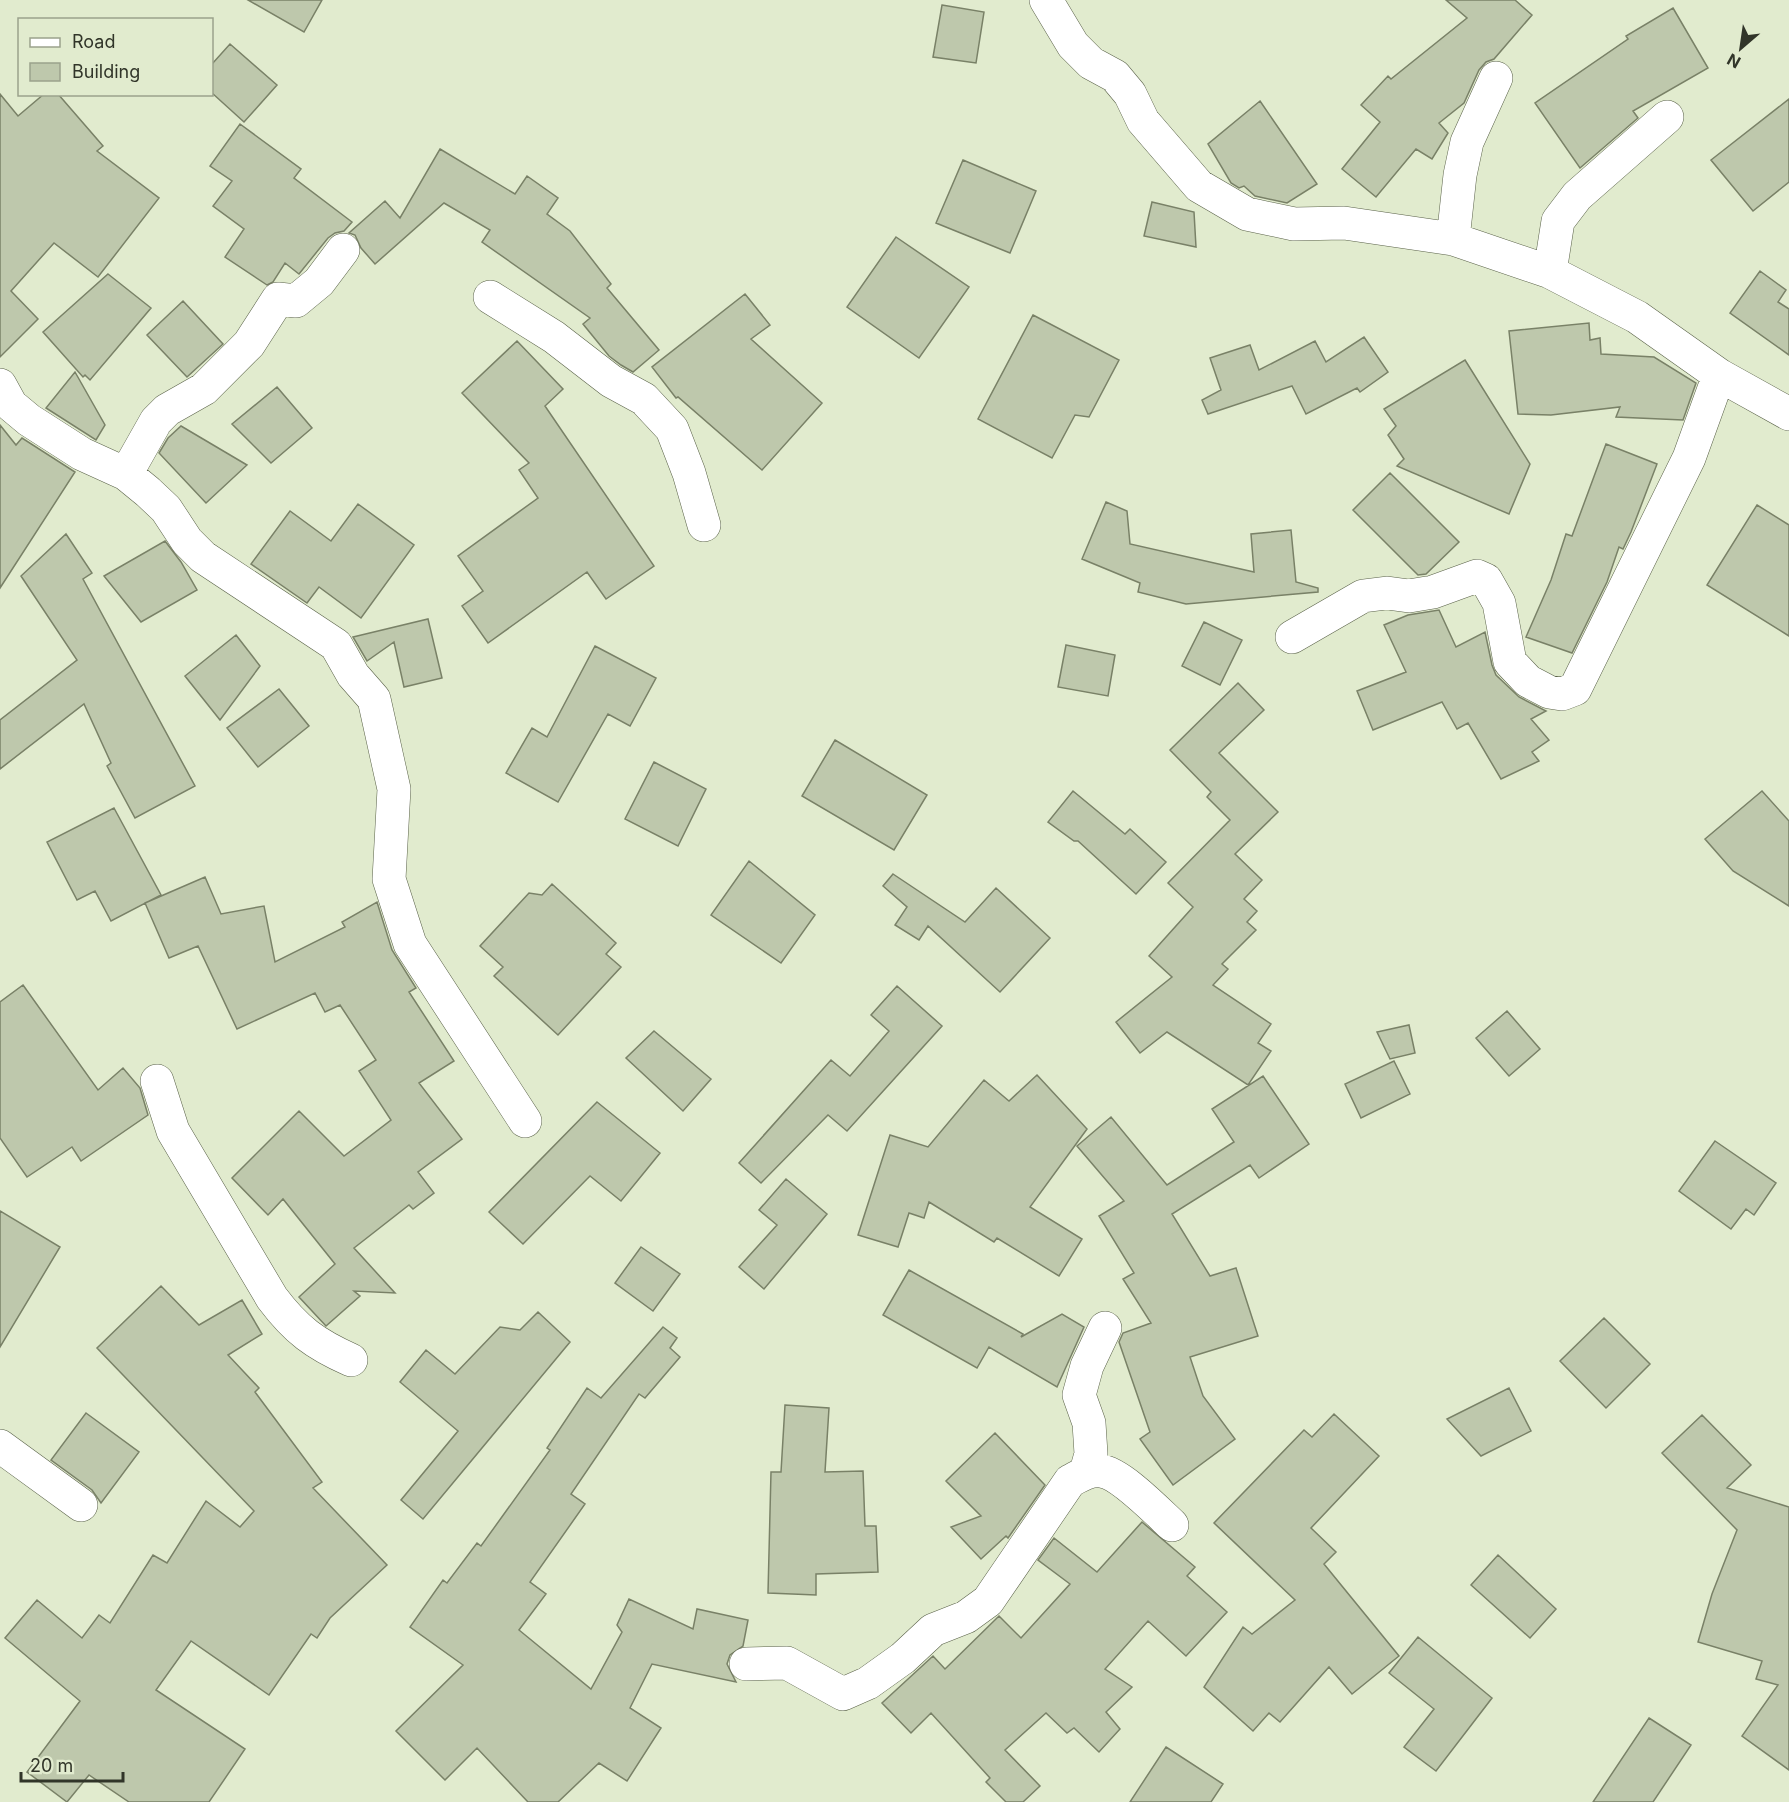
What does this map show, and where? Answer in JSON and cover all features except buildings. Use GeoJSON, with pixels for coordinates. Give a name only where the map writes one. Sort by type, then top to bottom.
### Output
{"type":"FeatureCollection","features":[{"type":"Feature","properties":{"kind":"street"},"geometry":{"type":"LineString","coordinates":[[1046,0],[1073,45],[1091,63],[1115,76],[1130,94],[1143,122],[1199,186],[1246,214],[1294,224],[1344,223],[1453,239],[1550,272],[1637,317],[1719,375],[1789,414]]}},
{"type":"Feature","properties":{"kind":"street"},"geometry":{"type":"LineString","coordinates":[[1453,239],[1460,175],[1467,142],[1496,78]]}},
{"type":"Feature","properties":{"kind":"street"},"geometry":{"type":"LineString","coordinates":[[1550,272],[1558,221],[1577,196],[1667,117]]}},
{"type":"Feature","properties":{"kind":"street"},"geometry":{"type":"LineString","coordinates":[[126,474],[156,421],[167,410],[204,388],[249,344],[278,299],[296,301],[319,282],[344,250]]}},
{"type":"Feature","properties":{"kind":"street"},"geometry":{"type":"LineString","coordinates":[[490,297],[555,337],[611,381],[644,399],[672,429],[689,474],[704,525]]}},
{"type":"Feature","properties":{"kind":"street"},"geometry":{"type":"LineString","coordinates":[[1292,637],[1363,596],[1387,594],[1409,597],[1433,592],[1477,576],[1486,580],[1499,603],[1505,623],[1510,662],[1528,681],[1549,692],[1562,694],[1575,689],[1689,458],[1719,375]]}},
{"type":"Feature","properties":{"kind":"street"},"geometry":{"type":"LineString","coordinates":[[0,385],[11,405],[28,420],[82,454],[126,474],[166,508],[187,540],[203,557],[336,645],[353,675],[374,699],[394,789],[389,879],[410,944],[525,1121]]}},
{"type":"Feature","properties":{"kind":"street"},"geometry":{"type":"LineString","coordinates":[[156,1081],[173,1131],[272,1298],[291,1323],[319,1346],[351,1360]]}},
{"type":"Feature","properties":{"kind":"street"},"geometry":{"type":"LineString","coordinates":[[1086,1472],[1091,1454],[1089,1423],[1079,1395],[1087,1366],[1105,1328]]}},
{"type":"Feature","properties":{"kind":"street"},"geometry":{"type":"LineString","coordinates":[[0,1446],[81,1505]]}},
{"type":"Feature","properties":{"kind":"street"},"geometry":{"type":"LineString","coordinates":[[746,1664],[787,1664],[843,1695],[868,1683],[903,1658],[933,1629],[966,1617],[988,1602],[1070,1481],[1086,1472],[1103,1471],[1120,1481],[1172,1525]]}}]}
